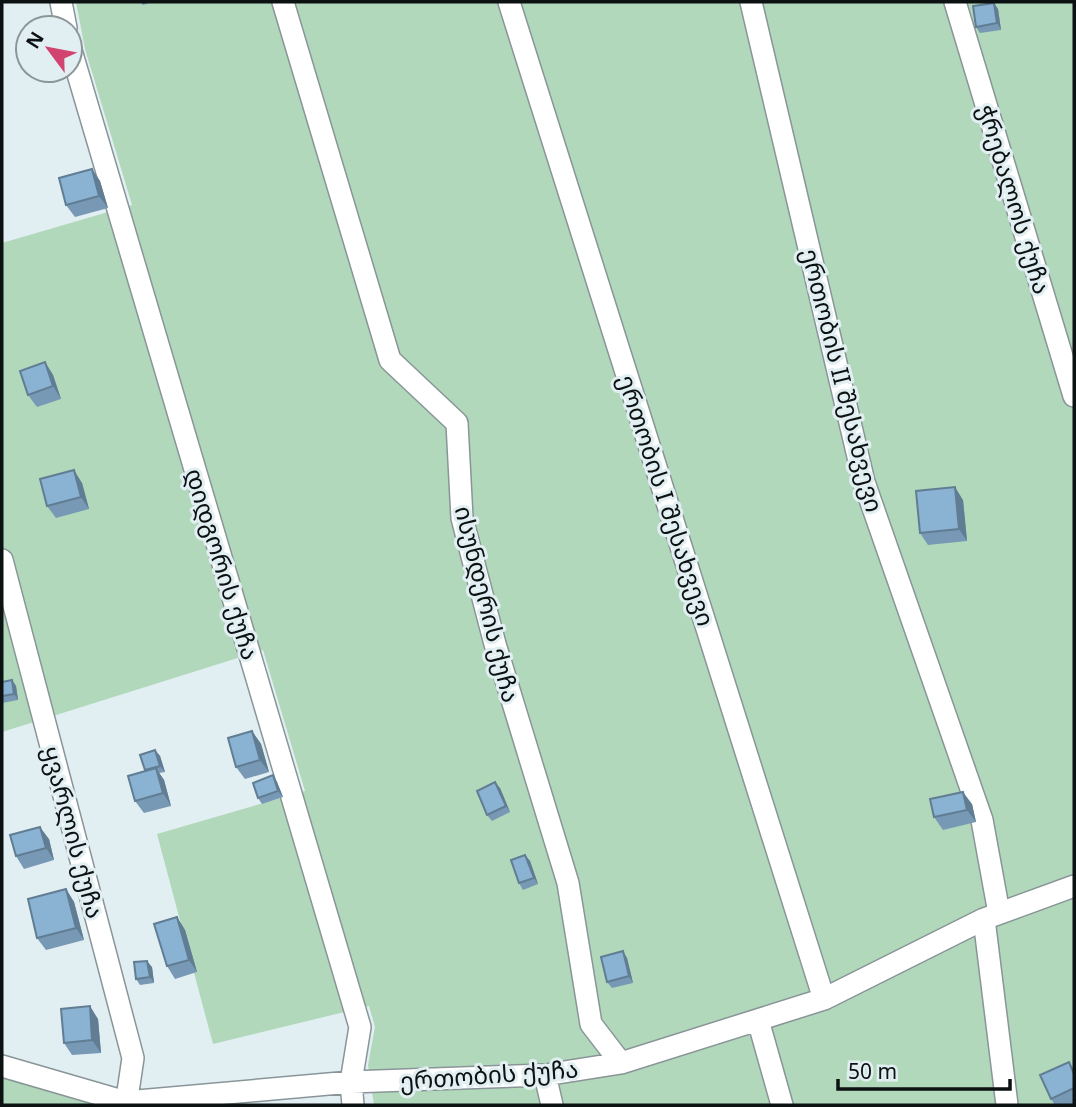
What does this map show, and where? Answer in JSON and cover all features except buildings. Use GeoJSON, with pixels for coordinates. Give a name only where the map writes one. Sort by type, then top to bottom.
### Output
{"type":"FeatureCollection","features":[{"type":"Feature","properties":{"kind":"street","name":"ისუნდერის ქუჩა"},"geometry":{"type":"LineString","coordinates":[[284,2],[390,360],[457,423],[461,518],[495,644],[568,883],[590,1024],[621,1063]]}},
{"type":"Feature","properties":{"kind":"street","name":"ერთობის I შესახვევი"},"geometry":{"type":"LineString","coordinates":[[509,2],[824,999]]}},
{"type":"Feature","properties":{"kind":"street","name":"ერთობის II შესახვევი"},"geometry":{"type":"LineString","coordinates":[[751,2],[864,482],[982,820],[1007,1105]]}},
{"type":"Feature","properties":{"kind":"street","name":"ჭრებალოს ქუჩა"},"geometry":{"type":"LineString","coordinates":[[955,2],[1074,396]]}},
{"type":"Feature","properties":{"kind":"street","name":"დიდგორის ქუჩა"},"geometry":{"type":"LineString","coordinates":[[81,84],[360,1027],[351,1082],[353,1105]]}},
{"type":"Feature","properties":{"kind":"street","name":"ყვარლის ქუჩა"},"geometry":{"type":"LineString","coordinates":[[2,560],[133,1058],[126,1104]]}},
{"type":"Feature","properties":{"kind":"street","name":"ერთობის ქუჩა"},"geometry":{"type":"LineString","coordinates":[[2,1066],[126,1104],[351,1082],[545,1075],[621,1063],[824,999],[992,916],[1074,886]]}},
{"type":"Feature","properties":{"kind":"street"},"geometry":{"type":"LineString","coordinates":[[758,1020],[782,1105]]}},
{"type":"Feature","properties":{"kind":"street"},"geometry":{"type":"LineString","coordinates":[[545,1075],[552,1105]]}},
{"type":"Feature","properties":{"kind":"green space"},"geometry":{"type":"Polygon","coordinates":[[[76,2],[1074,2],[1074,1105],[374,1105],[368,1065],[375,1027],[369,1006],[213,1044],[157,834],[305,791],[263,650],[2,732],[2,243],[132,205],[85,49],[84,14],[78,14],[76,2]]]}},
{"type":"Feature","properties":{"kind":"green space"},"geometry":{"type":"Polygon","coordinates":[[[2,1068],[112,1105],[2,1105],[2,1068]]]}}]}
